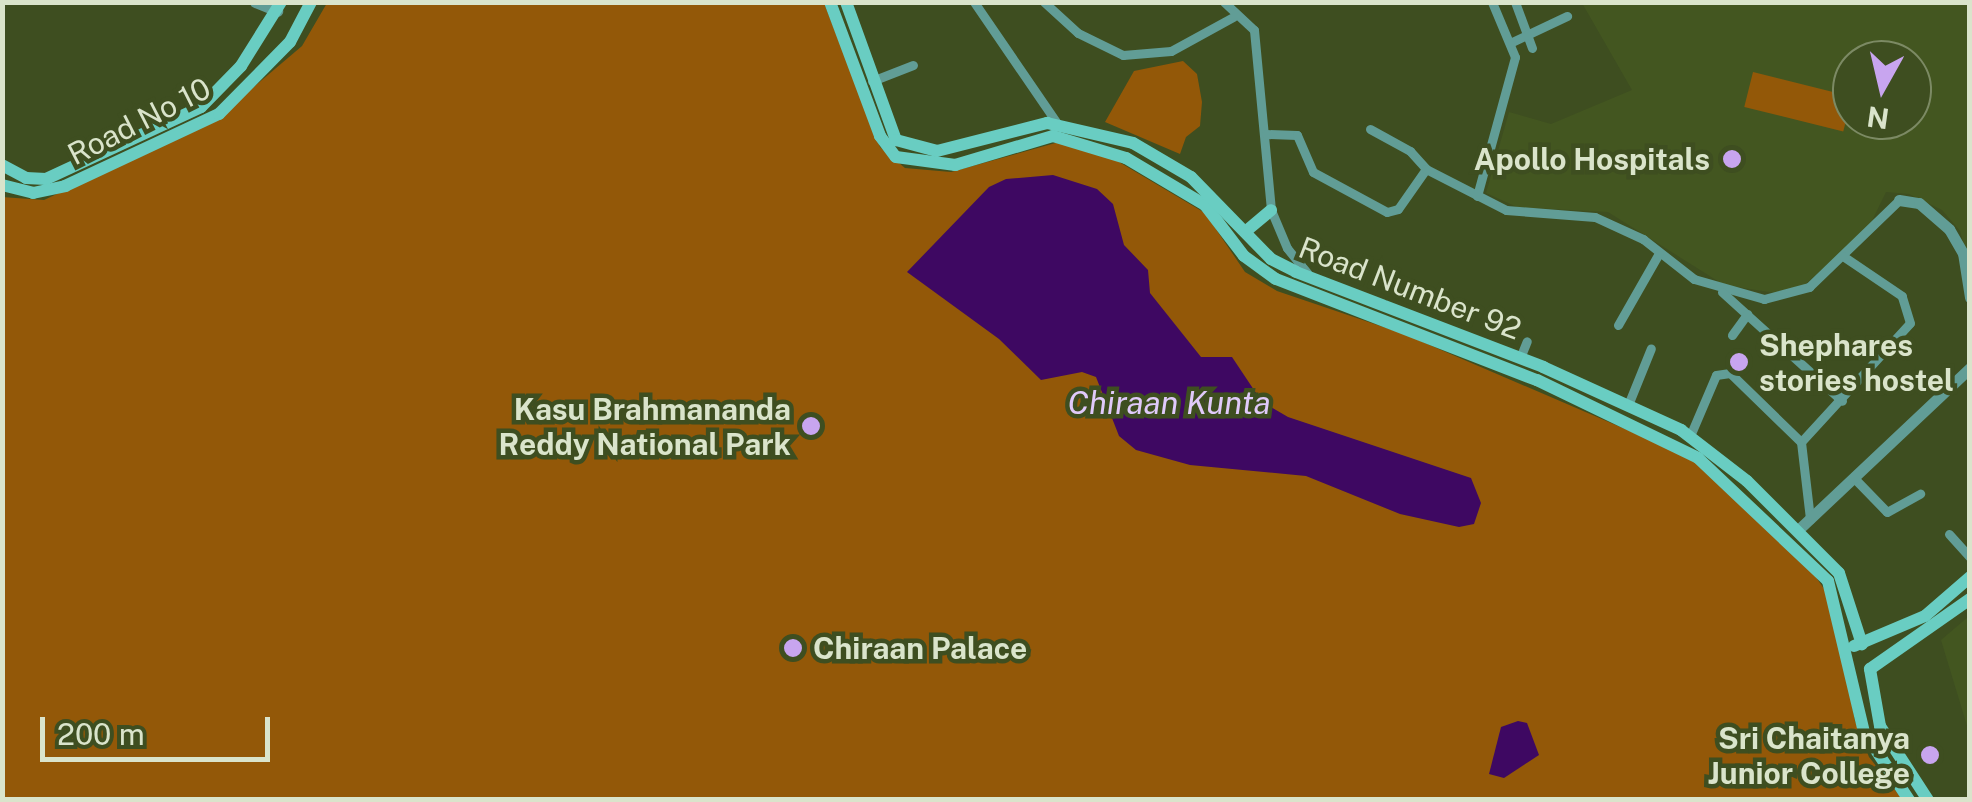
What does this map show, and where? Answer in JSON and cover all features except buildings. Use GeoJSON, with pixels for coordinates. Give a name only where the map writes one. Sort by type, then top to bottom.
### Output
{"type":"FeatureCollection","features":[{"type":"Feature","properties":{"kind":"main road","name":"Road No 10"},"geometry":{"type":"LineString","coordinates":[[2,185],[65,186],[219,114],[290,42],[311,2]]}},
{"type":"Feature","properties":{"kind":"main road","name":"Road Number 92"},"geometry":{"type":"LineString","coordinates":[[830,2],[880,136],[896,156],[955,164],[1040,138],[1070,137],[1180,188],[1205,205],[1244,256],[1276,279],[1628,405],[1690,436],[1804,524],[1839,573],[1851,644]]}},
{"type":"Feature","properties":{"kind":"main road","name":"Road Number 92"},"geometry":{"type":"LineString","coordinates":[[846,2],[896,140],[914,148],[966,148],[1033,125],[1057,123],[1146,150],[1190,177],[1271,259],[1520,358],[1536,372],[1674,443],[1716,472],[1828,581],[1851,644]]}},
{"type":"Feature","properties":{"kind":"main road","name":"Road No 10"},"geometry":{"type":"LineString","coordinates":[[25,185],[46,179],[201,107],[241,66],[279,7]]}},
{"type":"Feature","properties":{"kind":"main road"},"geometry":{"type":"LineString","coordinates":[[2,165],[25,185]]}},
{"type":"Feature","properties":{"kind":"main road"},"geometry":{"type":"LineString","coordinates":[[1245,232],[1272,210]]}},
{"type":"Feature","properties":{"kind":"main road"},"geometry":{"type":"LineString","coordinates":[[1909,800],[1864,732],[1851,644],[1925,616],[1970,577]]}},
{"type":"Feature","properties":{"kind":"main road"},"geometry":{"type":"LineString","coordinates":[[1928,800],[1880,726],[1868,678],[1873,662],[1922,636],[1970,599]]}},
{"type":"Feature","properties":{"kind":"street"},"geometry":{"type":"LineString","coordinates":[[255,2],[279,7]]}},
{"type":"Feature","properties":{"kind":"street"},"geometry":{"type":"LineString","coordinates":[[974,2],[998,28],[1042,108],[1057,123]]}},
{"type":"Feature","properties":{"kind":"street"},"geometry":{"type":"LineString","coordinates":[[1044,2],[1078,34],[1123,55],[1172,51],[1232,17]]}},
{"type":"Feature","properties":{"kind":"street"},"geometry":{"type":"LineString","coordinates":[[1224,2],[1232,17],[1254,30],[1272,210],[1287,248],[1313,278]]}},
{"type":"Feature","properties":{"kind":"street"},"geometry":{"type":"LineString","coordinates":[[1476,196],[1512,81],[1512,42],[1492,2]]}},
{"type":"Feature","properties":{"kind":"street"},"geometry":{"type":"LineString","coordinates":[[1515,2],[1532,48]]}},
{"type":"Feature","properties":{"kind":"street"},"geometry":{"type":"LineString","coordinates":[[1512,42],[1566,16]]}},
{"type":"Feature","properties":{"kind":"street"},"geometry":{"type":"LineString","coordinates":[[872,81],[913,65]]}},
{"type":"Feature","properties":{"kind":"street"},"geometry":{"type":"LineString","coordinates":[[1033,125],[1042,108]]}},
{"type":"Feature","properties":{"kind":"street"},"geometry":{"type":"LineString","coordinates":[[1370,130],[1410,152],[1426,170],[1476,196],[1522,213],[1590,215],[1643,239],[1658,253],[1719,289],[1842,401]]}},
{"type":"Feature","properties":{"kind":"street"},"geometry":{"type":"LineString","coordinates":[[1266,134],[1297,135],[1312,172],[1387,212],[1398,209],[1426,170]]}},
{"type":"Feature","properties":{"kind":"street"},"geometry":{"type":"LineString","coordinates":[[1719,289],[1784,298],[1843,256],[1898,200],[1918,202],[1949,229],[1963,253],[1970,297]]}},
{"type":"Feature","properties":{"kind":"street"},"geometry":{"type":"LineString","coordinates":[[1618,325],[1658,253]]}},
{"type":"Feature","properties":{"kind":"street"},"geometry":{"type":"LineString","coordinates":[[1801,442],[1907,330],[1912,312],[1902,296],[1843,256]]}},
{"type":"Feature","properties":{"kind":"street"},"geometry":{"type":"LineString","coordinates":[[1732,335],[1747,314]]}},
{"type":"Feature","properties":{"kind":"street"},"geometry":{"type":"LineString","coordinates":[[1520,358],[1526,341]]}},
{"type":"Feature","properties":{"kind":"street"},"geometry":{"type":"LineString","coordinates":[[1628,405],[1651,348]]}},
{"type":"Feature","properties":{"kind":"street"},"geometry":{"type":"LineString","coordinates":[[1804,524],[1970,368]]}},
{"type":"Feature","properties":{"kind":"street"},"geometry":{"type":"LineString","coordinates":[[1690,436],[1723,371],[1801,442],[1804,524]]}},
{"type":"Feature","properties":{"kind":"street"},"geometry":{"type":"LineString","coordinates":[[1854,478],[1887,512],[1920,494]]}},
{"type":"Feature","properties":{"kind":"street"},"geometry":{"type":"LineString","coordinates":[[1950,534],[1970,556]]}},
{"type":"Feature","properties":{"kind":"shaded area","name":"Kasu Brahmananda Reddy National Park"},"geometry":{"type":"Polygon","coordinates":[[[327,3],[824,3],[880,147],[905,168],[951,172],[1059,142],[1114,159],[1205,213],[1245,272],[1277,291],[1404,334],[1690,457],[1808,566],[1832,600],[1855,721],[1869,757],[1902,799],[3,799],[2,197],[44,200],[215,120],[302,46],[327,3]]]}},
{"type":"Feature","properties":{"kind":"shaded area","name":"Apollo Hospitals"},"geometry":{"type":"Polygon","coordinates":[[[1582,3],[1969,3],[1969,262],[1960,231],[1942,210],[1909,194],[1886,192],[1868,229],[1801,288],[1782,294],[1724,285],[1608,212],[1517,207],[1486,193],[1509,112],[1551,124],[1632,90],[1582,3]]]}},
{"type":"Feature","properties":{"kind":"shaded area"},"geometry":{"type":"Polygon","coordinates":[[[1183,61],[1197,74],[1202,102],[1200,126],[1186,137],[1180,154],[1105,122],[1134,71],[1183,61]]]}},
{"type":"Feature","properties":{"kind":"shaded area"},"geometry":{"type":"Polygon","coordinates":[[[1753,72],[1832,92],[1832,129],[1744,107],[1753,72]]]}},
{"type":"Feature","properties":{"kind":"shaded area"},"geometry":{"type":"Polygon","coordinates":[[[1969,616],[1970,728],[1968,729],[1941,640],[1969,616]]]}},
{"type":"Feature","properties":{"kind":"water","name":"Chiraan Kunta"},"geometry":{"type":"Polygon","coordinates":[[[1053,175],[1097,189],[1113,204],[1124,245],[1148,270],[1150,293],[1201,357],[1232,357],[1262,402],[1288,417],[1471,478],[1481,503],[1474,524],[1459,527],[1400,514],[1306,476],[1190,465],[1136,450],[1119,436],[1096,377],[1082,372],[1041,380],[999,339],[907,272],[989,187],[1006,179],[1053,175]]]}},
{"type":"Feature","properties":{"kind":"water"},"geometry":{"type":"Polygon","coordinates":[[[1518,721],[1527,723],[1539,755],[1504,778],[1489,774],[1501,727],[1518,721]]]}},
{"type":"Feature","properties":{"kind":"place","name":"Apollo Hospitals"},"geometry":{"type":"Point","coordinates":[1732,159]}},
{"type":"Feature","properties":{"kind":"place","name":"Shephares stories hostel"},"geometry":{"type":"Point","coordinates":[1739,362]}},
{"type":"Feature","properties":{"kind":"place","name":"Kasu Brahmananda Reddy National Park"},"geometry":{"type":"Point","coordinates":[811,426]}},
{"type":"Feature","properties":{"kind":"place","name":"Chiraan Palace"},"geometry":{"type":"Point","coordinates":[793,648]}},
{"type":"Feature","properties":{"kind":"place","name":"Sri Chaitanya Junior College"},"geometry":{"type":"Point","coordinates":[1930,755]}}]}
